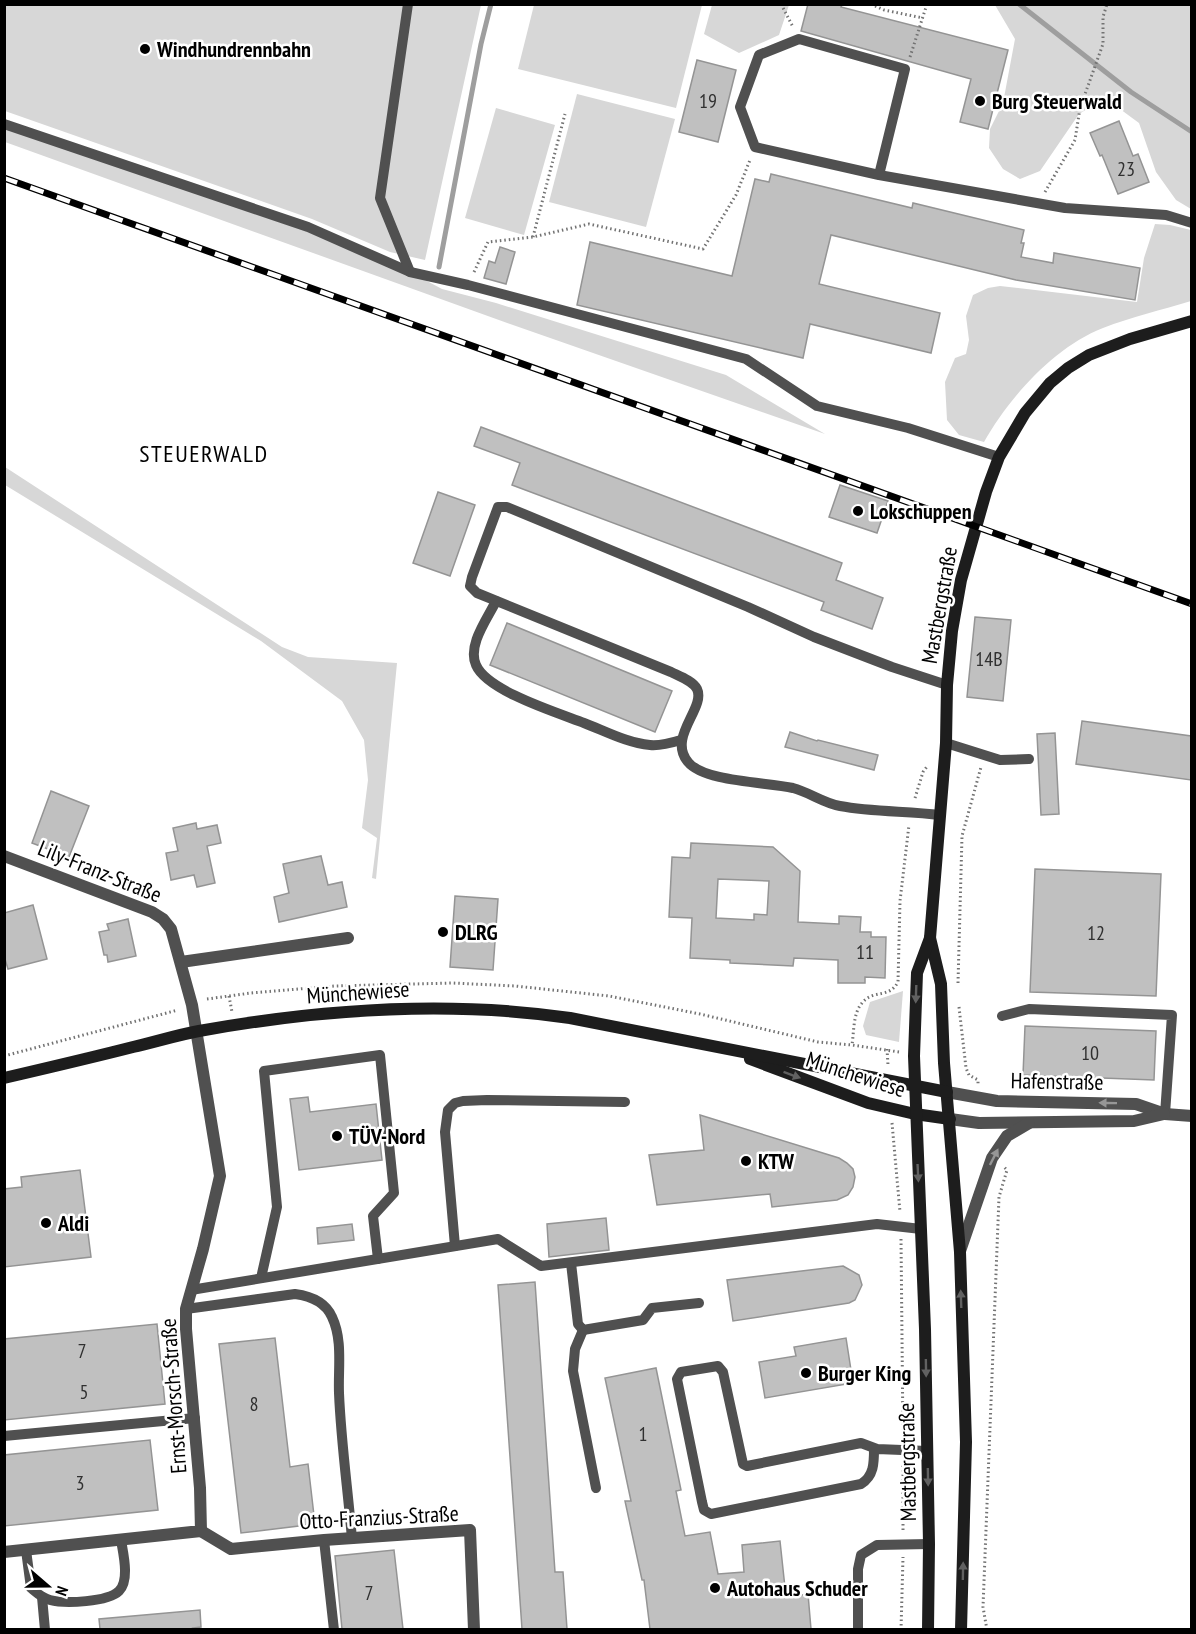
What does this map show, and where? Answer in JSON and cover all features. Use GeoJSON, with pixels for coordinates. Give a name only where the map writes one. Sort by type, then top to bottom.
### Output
{"type":"FeatureCollection","features":[{"type":"Feature","properties":{"kind":"main road","name":"Mastbergstraße"},"geometry":{"type":"LineString","coordinates":[[928,1629],[929,1544],[925,1329],[914,1056],[917,973],[930,938],[946,743],[947,685],[952,631],[962,580],[986,492],[999,458],[1025,413],[1050,383],[1089,355],[1130,339],[1191,321]]}},
{"type":"Feature","properties":{"kind":"main road","name":"Mastbergstraße"},"geometry":{"type":"LineString","coordinates":[[930,938],[941,984],[960,1252],[966,1442],[961,1629]]}},
{"type":"Feature","properties":{"kind":"main road","name":"Münchewiese"},"geometry":{"type":"LineString","coordinates":[[4,1078],[196,1032],[267,1020],[358,1010],[486,1009],[570,1018],[914,1085]]}},
{"type":"Feature","properties":{"kind":"main road","name":"Münchewiese"},"geometry":{"type":"LineString","coordinates":[[718,1047],[868,1103],[915,1114]]}},
{"type":"Feature","properties":{"kind":"main road"},"geometry":{"type":"LineString","coordinates":[[914,1085],[947,1092]]}},
{"type":"Feature","properties":{"kind":"main road"},"geometry":{"type":"LineString","coordinates":[[915,1114],[950,1119]]}},
{"type":"Feature","properties":{"kind":"street","name":"Lily-Franz-Straße"},"geometry":{"type":"LineString","coordinates":[[6,859],[152,912],[163,919],[171,929],[181,962],[196,1032]]}},
{"type":"Feature","properties":{"kind":"street"},"geometry":{"type":"LineString","coordinates":[[181,962],[348,938]]}},
{"type":"Feature","properties":{"kind":"street","name":"Ernst-Morsch-Straße"},"geometry":{"type":"LineString","coordinates":[[196,1032],[220,1176],[186,1309],[200,1488],[201,1531]]}},
{"type":"Feature","properties":{"kind":"street","name":"Hafenstraße"},"geometry":{"type":"LineString","coordinates":[[947,1092],[997,1101],[1136,1104],[1165,1114],[1191,1116]]}},
{"type":"Feature","properties":{"kind":"street","name":"Hafenstraße"},"geometry":{"type":"LineString","coordinates":[[950,1119],[979,1123],[1134,1121],[1165,1114]]}},
{"type":"Feature","properties":{"kind":"street","name":"Hafenstraße"},"geometry":{"type":"LineString","coordinates":[[960,1252],[992,1158],[1007,1136],[1033,1122]]}},
{"type":"Feature","properties":{"kind":"street","name":"Otto-Franzius-Straße"},"geometry":{"type":"LineString","coordinates":[[201,1531],[231,1550],[324,1540],[470,1530],[474,1629]]}},
{"type":"Feature","properties":{"kind":"street"},"geometry":{"type":"LineString","coordinates":[[4,1552],[201,1531]]}},
{"type":"Feature","properties":{"kind":"lane"},"geometry":{"type":"LineString","coordinates":[[408,4],[380,198],[410,272]]}},
{"type":"Feature","properties":{"kind":"lane"},"geometry":{"type":"LineString","coordinates":[[879,174],[905,69],[799,39],[759,55],[740,107],[755,147],[879,174],[1038,204],[1166,216],[1191,223]]}},
{"type":"Feature","properties":{"kind":"lane"},"geometry":{"type":"LineString","coordinates":[[4,124],[308,227],[410,272],[468,285],[746,359],[817,406],[908,429],[999,458]]}},
{"type":"Feature","properties":{"kind":"lane"},"geometry":{"type":"LineString","coordinates":[[940,815],[838,806],[795,788],[708,776],[688,763],[682,753],[681,740],[699,696],[693,684],[671,672],[477,593],[470,586],[498,507],[507,507],[748,607],[814,637],[947,685]]}},
{"type":"Feature","properties":{"kind":"lane"},"geometry":{"type":"LineString","coordinates":[[496,601],[473,653],[476,665],[486,678],[533,704],[633,742],[651,745],[681,740]]}},
{"type":"Feature","properties":{"kind":"lane"},"geometry":{"type":"LineString","coordinates":[[946,743],[1000,760],[1029,759]]}},
{"type":"Feature","properties":{"kind":"lane"},"geometry":{"type":"LineString","coordinates":[[1002,1016],[1029,1009],[1172,1015],[1165,1114]]}},
{"type":"Feature","properties":{"kind":"lane"},"geometry":{"type":"LineString","coordinates":[[261,1278],[277,1207],[264,1071],[380,1055],[394,1193],[373,1216],[378,1259]]}},
{"type":"Feature","properties":{"kind":"lane"},"geometry":{"type":"LineString","coordinates":[[455,1246],[445,1132],[447,1114],[451,1106],[464,1101],[487,1100],[625,1102]]}},
{"type":"Feature","properties":{"kind":"lane"},"geometry":{"type":"LineString","coordinates":[[191,1290],[498,1239],[541,1266],[877,1224],[921,1229]]}},
{"type":"Feature","properties":{"kind":"lane"},"geometry":{"type":"LineString","coordinates":[[571,1263],[578,1324],[583,1330]]}},
{"type":"Feature","properties":{"kind":"lane"},"geometry":{"type":"LineString","coordinates":[[186,1309],[295,1294],[320,1302],[331,1315],[339,1348],[339,1394],[352,1539]]}},
{"type":"Feature","properties":{"kind":"lane"},"geometry":{"type":"LineString","coordinates":[[583,1330],[643,1320],[652,1308],[699,1304]]}},
{"type":"Feature","properties":{"kind":"lane"},"geometry":{"type":"LineString","coordinates":[[583,1330],[575,1349],[573,1371],[596,1488]]}},
{"type":"Feature","properties":{"kind":"lane"},"geometry":{"type":"LineString","coordinates":[[874,1449],[873,1467],[870,1475],[861,1484],[711,1514],[704,1510],[677,1379],[681,1372],[718,1366],[723,1372],[743,1464],[747,1466],[861,1443],[874,1449],[927,1451]]}},
{"type":"Feature","properties":{"kind":"lane"},"geometry":{"type":"LineString","coordinates":[[4,1436],[195,1418]]}},
{"type":"Feature","properties":{"kind":"lane"},"geometry":{"type":"LineString","coordinates":[[26,1550],[31,1588],[42,1597],[52,1601],[102,1599],[119,1591],[124,1583],[121,1540]]}},
{"type":"Feature","properties":{"kind":"lane"},"geometry":{"type":"LineString","coordinates":[[324,1540],[334,1629]]}},
{"type":"Feature","properties":{"kind":"lane"},"geometry":{"type":"LineString","coordinates":[[858,1629],[858,1569],[861,1555],[877,1545],[929,1544]]}},
{"type":"Feature","properties":{"kind":"lane"},"geometry":{"type":"LineString","coordinates":[[42,1597],[45,1629]]}},
{"type":"Feature","properties":{"kind":"path"},"geometry":{"type":"LineString","coordinates":[[781,4],[799,39]]}},
{"type":"Feature","properties":{"kind":"path"},"geometry":{"type":"LineString","coordinates":[[871,4],[923,18]]}},
{"type":"Feature","properties":{"kind":"path"},"geometry":{"type":"LineString","coordinates":[[905,69],[927,4]]}},
{"type":"Feature","properties":{"kind":"path"},"geometry":{"type":"LineString","coordinates":[[1038,204],[1075,140],[1080,108],[1103,44],[1103,17],[1107,4]]}},
{"type":"Feature","properties":{"kind":"path"},"geometry":{"type":"LineString","coordinates":[[533,237],[566,114]]}},
{"type":"Feature","properties":{"kind":"path"},"geometry":{"type":"LineString","coordinates":[[468,285],[488,242],[533,237],[589,224],[704,249],[736,195],[755,147]]}},
{"type":"Feature","properties":{"kind":"path"},"geometry":{"type":"LineString","coordinates":[[958,983],[962,836],[984,755]]}},
{"type":"Feature","properties":{"kind":"path"},"geometry":{"type":"LineString","coordinates":[[914,1056],[887,1049],[852,1045],[856,1016],[862,1003],[873,995],[888,993],[898,982],[900,901],[910,811],[923,772],[929,765]]}},
{"type":"Feature","properties":{"kind":"path"},"geometry":{"type":"LineString","coordinates":[[958,1005],[966,1068]]}},
{"type":"Feature","properties":{"kind":"path"},"geometry":{"type":"LineString","coordinates":[[887,1049],[889,1080]]}},
{"type":"Feature","properties":{"kind":"path"},"geometry":{"type":"LineString","coordinates":[[891,1109],[901,1226],[903,1450],[901,1629]]}},
{"type":"Feature","properties":{"kind":"path"},"geometry":{"type":"LineString","coordinates":[[987,1629],[983,1607],[999,1197],[1007,1170]]}},
{"type":"Feature","properties":{"kind":"shaded area"},"geometry":{"type":"Polygon","coordinates":[[[712,4],[789,5],[779,35],[739,53],[704,34],[712,4]]]}},
{"type":"Feature","properties":{"kind":"shaded area"},"geometry":{"type":"Polygon","coordinates":[[[4,5],[481,5],[425,260],[390,252],[312,219],[5,111],[4,5]]]}},
{"type":"Feature","properties":{"kind":"shaded area"},"geometry":{"type":"Polygon","coordinates":[[[534,5],[702,5],[676,108],[518,69],[534,5]]]}},
{"type":"Feature","properties":{"kind":"shaded area"},"geometry":{"type":"Polygon","coordinates":[[[995,5],[1191,5],[1191,209],[1176,200],[1156,172],[1139,123],[1105,98],[1079,114],[1040,171],[1020,179],[1003,169],[989,148],[990,129],[1003,103],[1015,39],[995,5]]]}},
{"type":"Feature","properties":{"kind":"shaded area"},"geometry":{"type":"Polygon","coordinates":[[[577,94],[675,119],[646,227],[549,202],[577,94]]]}},
{"type":"Feature","properties":{"kind":"shaded area"},"geometry":{"type":"Polygon","coordinates":[[[496,108],[555,125],[524,235],[465,218],[496,108]]]}},
{"type":"Feature","properties":{"kind":"shaded area"},"geometry":{"type":"Polygon","coordinates":[[[4,124],[308,227],[410,272],[442,289],[496,303],[726,375],[825,434],[513,325],[5,142],[4,124]]]}},
{"type":"Feature","properties":{"kind":"shaded area"},"geometry":{"type":"Polygon","coordinates":[[[1155,224],[1191,230],[1191,301],[1124,320],[1085,337],[1050,361],[1034,376],[1006,408],[984,442],[959,435],[947,420],[945,382],[955,358],[966,354],[969,340],[966,316],[973,295],[988,288],[1000,286],[1137,302],[1144,258],[1155,224]]]}},
{"type":"Feature","properties":{"kind":"shaded area"},"geometry":{"type":"Polygon","coordinates":[[[5,467],[282,647],[308,657],[397,663],[376,879],[372,878],[377,838],[362,828],[368,780],[364,740],[342,701],[261,641],[5,485],[5,467]]]}},
{"type":"Feature","properties":{"kind":"shaded area"},"geometry":{"type":"Polygon","coordinates":[[[903,991],[899,1042],[866,1035],[863,1026],[870,1002],[903,991]]]}},
{"type":"Feature","properties":{"kind":"building"},"geometry":{"type":"Polygon","coordinates":[[[808,4],[842,4],[841,7],[1008,50],[988,129],[960,122],[971,79],[801,31],[808,4]]]}},
{"type":"Feature","properties":{"kind":"building"},"geometry":{"type":"Polygon","coordinates":[[[697,60],[736,70],[718,142],[679,132],[697,60]]]}},
{"type":"Feature","properties":{"kind":"building"},"geometry":{"type":"Polygon","coordinates":[[[1119,121],[1133,156],[1138,154],[1149,182],[1118,194],[1090,133],[1119,121]]]}},
{"type":"Feature","properties":{"kind":"building"},"geometry":{"type":"Polygon","coordinates":[[[771,174],[912,208],[913,203],[1024,230],[1021,257],[1053,263],[1054,253],[1140,268],[1135,300],[1016,280],[831,235],[819,284],[940,313],[931,353],[810,324],[803,358],[577,305],[590,242],[732,276],[755,179],[769,182],[771,174]]]}},
{"type":"Feature","properties":{"kind":"building"},"geometry":{"type":"Polygon","coordinates":[[[500,247],[515,252],[506,284],[484,278],[489,261],[495,263],[500,247]]]}},
{"type":"Feature","properties":{"kind":"building"},"geometry":{"type":"Polygon","coordinates":[[[481,427],[842,563],[836,580],[883,598],[872,629],[821,610],[824,602],[512,485],[520,463],[474,446],[481,427]]]}},
{"type":"Feature","properties":{"kind":"building","name":"Lokschuppen"},"geometry":{"type":"Polygon","coordinates":[[[840,485],[888,501],[877,533],[829,517],[840,485]]]}},
{"type":"Feature","properties":{"kind":"building"},"geometry":{"type":"Polygon","coordinates":[[[438,492],[475,505],[450,576],[413,563],[438,492]]]}},
{"type":"Feature","properties":{"kind":"building"},"geometry":{"type":"Polygon","coordinates":[[[975,617],[1011,620],[1003,701],[967,697],[975,617]]]}},
{"type":"Feature","properties":{"kind":"building"},"geometry":{"type":"Polygon","coordinates":[[[507,623],[672,691],[655,732],[490,665],[507,623]]]}},
{"type":"Feature","properties":{"kind":"building"},"geometry":{"type":"Polygon","coordinates":[[[1082,721],[1191,736],[1191,780],[1076,764],[1082,721]]]}},
{"type":"Feature","properties":{"kind":"building"},"geometry":{"type":"Polygon","coordinates":[[[790,732],[817,741],[878,755],[874,770],[785,747],[790,732]]]}},
{"type":"Feature","properties":{"kind":"building"},"geometry":{"type":"Polygon","coordinates":[[[1055,733],[1059,814],[1041,815],[1037,734],[1055,733]]]}},
{"type":"Feature","properties":{"kind":"building"},"geometry":{"type":"Polygon","coordinates":[[[51,791],[89,806],[69,857],[32,843],[51,791]]]}},
{"type":"Feature","properties":{"kind":"building"},"geometry":{"type":"Polygon","coordinates":[[[196,823],[197,829],[217,825],[221,843],[207,846],[215,883],[197,887],[194,875],[171,880],[166,853],[178,851],[173,828],[196,823]]]}},
{"type":"Feature","properties":{"kind":"building"},"geometry":{"type":"Polygon","coordinates":[[[691,843],[773,847],[800,871],[798,922],[839,924],[839,916],[861,917],[860,932],[871,932],[871,937],[886,937],[885,978],[865,977],[865,983],[838,983],[838,960],[794,958],[793,966],[730,963],[730,960],[690,958],[692,918],[669,917],[672,857],[690,858],[691,843]],[[718,879],[716,918],[754,920],[754,914],[767,915],[769,881],[718,879]]]}},
{"type":"Feature","properties":{"kind":"building"},"geometry":{"type":"Polygon","coordinates":[[[321,856],[328,885],[342,882],[347,907],[279,922],[274,897],[289,893],[283,864],[321,856]]]}},
{"type":"Feature","properties":{"kind":"building"},"geometry":{"type":"Polygon","coordinates":[[[1035,869],[1161,874],[1156,996],[1030,992],[1035,869]]]}},
{"type":"Feature","properties":{"kind":"building"},"geometry":{"type":"Polygon","coordinates":[[[455,896],[498,899],[493,970],[450,967],[455,896]]]}},
{"type":"Feature","properties":{"kind":"building"},"geometry":{"type":"Polygon","coordinates":[[[33,905],[47,959],[8,969],[4,956],[4,913],[33,905]]]}},
{"type":"Feature","properties":{"kind":"building"},"geometry":{"type":"Polygon","coordinates":[[[128,919],[136,956],[108,962],[107,955],[104,955],[99,932],[109,930],[107,924],[128,919]]]}},
{"type":"Feature","properties":{"kind":"building"},"geometry":{"type":"Polygon","coordinates":[[[1025,1026],[1156,1031],[1154,1080],[1023,1075],[1025,1026]]]}},
{"type":"Feature","properties":{"kind":"building","name":"TÜV-Nord"},"geometry":{"type":"Polygon","coordinates":[[[308,1097],[310,1112],[376,1104],[382,1160],[299,1170],[290,1099],[308,1097]]]}},
{"type":"Feature","properties":{"kind":"building","name":"KTW"},"geometry":{"type":"Polygon","coordinates":[[[700,1115],[839,1158],[853,1169],[855,1177],[853,1187],[848,1195],[837,1200],[772,1207],[770,1194],[657,1205],[649,1155],[704,1150],[700,1115]]]}},
{"type":"Feature","properties":{"kind":"building","name":"Aldi"},"geometry":{"type":"Polygon","coordinates":[[[80,1170],[91,1257],[4,1267],[4,1189],[22,1187],[21,1177],[80,1170]]]}},
{"type":"Feature","properties":{"kind":"building"},"geometry":{"type":"Polygon","coordinates":[[[606,1218],[609,1250],[549,1257],[547,1224],[606,1218]]]}},
{"type":"Feature","properties":{"kind":"building"},"geometry":{"type":"Polygon","coordinates":[[[352,1224],[354,1240],[318,1244],[317,1228],[352,1224]]]}},
{"type":"Feature","properties":{"kind":"building"},"geometry":{"type":"Polygon","coordinates":[[[843,1266],[859,1275],[862,1285],[855,1300],[849,1303],[733,1321],[727,1280],[843,1266]]]}},
{"type":"Feature","properties":{"kind":"building"},"geometry":{"type":"Polygon","coordinates":[[[535,1282],[555,1572],[563,1572],[567,1629],[522,1629],[498,1285],[535,1282]]]}},
{"type":"Feature","properties":{"kind":"building"},"geometry":{"type":"Polygon","coordinates":[[[157,1324],[165,1404],[4,1420],[4,1339],[157,1324]]]}},
{"type":"Feature","properties":{"kind":"building"},"geometry":{"type":"Polygon","coordinates":[[[275,1338],[290,1467],[308,1464],[315,1524],[241,1533],[219,1344],[275,1338]]]}},
{"type":"Feature","properties":{"kind":"building","name":"Burger King"},"geometry":{"type":"Polygon","coordinates":[[[846,1338],[853,1383],[765,1398],[759,1362],[796,1356],[794,1347],[846,1338]]]}},
{"type":"Feature","properties":{"kind":"building"},"geometry":{"type":"Polygon","coordinates":[[[656,1368],[681,1490],[676,1491],[685,1536],[710,1532],[718,1574],[744,1572],[742,1545],[780,1541],[786,1597],[808,1594],[811,1629],[650,1629],[644,1580],[642,1580],[625,1501],[631,1501],[605,1378],[656,1368]]]}},
{"type":"Feature","properties":{"kind":"building"},"geometry":{"type":"Polygon","coordinates":[[[150,1440],[158,1510],[4,1526],[4,1455],[150,1440]]]}},
{"type":"Feature","properties":{"kind":"building"},"geometry":{"type":"Polygon","coordinates":[[[394,1550],[403,1629],[342,1629],[335,1556],[394,1550]]]}},
{"type":"Feature","properties":{"kind":"building"},"geometry":{"type":"Polygon","coordinates":[[[200,1610],[201,1627],[194,1629],[100,1629],[99,1619],[200,1610]]]}},
{"type":"Feature","properties":{"kind":"waterway"},"geometry":{"type":"LineString","coordinates":[[439,267],[481,44],[491,4]]}},
{"type":"Feature","properties":{"kind":"waterway"},"geometry":{"type":"LineString","coordinates":[[1019,4],[1131,92],[1192,132]]}},
{"type":"Feature","properties":{"kind":"railway"},"geometry":{"type":"LineString","coordinates":[[4,178],[1192,604]]}},
{"type":"Feature","properties":{"kind":"place","name":"Windhundrennbahn"},"geometry":{"type":"Point","coordinates":[145,49]}},
{"type":"Feature","properties":{"kind":"place","name":"Burg Steuerwald"},"geometry":{"type":"Point","coordinates":[980,101]}},
{"type":"Feature","properties":{"kind":"place","name":"Lokschuppen"},"geometry":{"type":"Point","coordinates":[858,511]}},
{"type":"Feature","properties":{"kind":"place","name":"DLRG"},"geometry":{"type":"Point","coordinates":[443,932]}},
{"type":"Feature","properties":{"kind":"place","name":"TÜV-Nord"},"geometry":{"type":"Point","coordinates":[337,1136]}},
{"type":"Feature","properties":{"kind":"place","name":"KTW"},"geometry":{"type":"Point","coordinates":[746,1161]}},
{"type":"Feature","properties":{"kind":"place","name":"Aldi"},"geometry":{"type":"Point","coordinates":[46,1223]}},
{"type":"Feature","properties":{"kind":"place","name":"Burger King"},"geometry":{"type":"Point","coordinates":[806,1373]}},
{"type":"Feature","properties":{"kind":"place","name":"Autohaus Schuder"},"geometry":{"type":"Point","coordinates":[715,1588]}},
{"type":"Feature","properties":{"kind":"district","name":"STEUERWALD"},"geometry":{"type":"Point","coordinates":[204,453]}}]}
